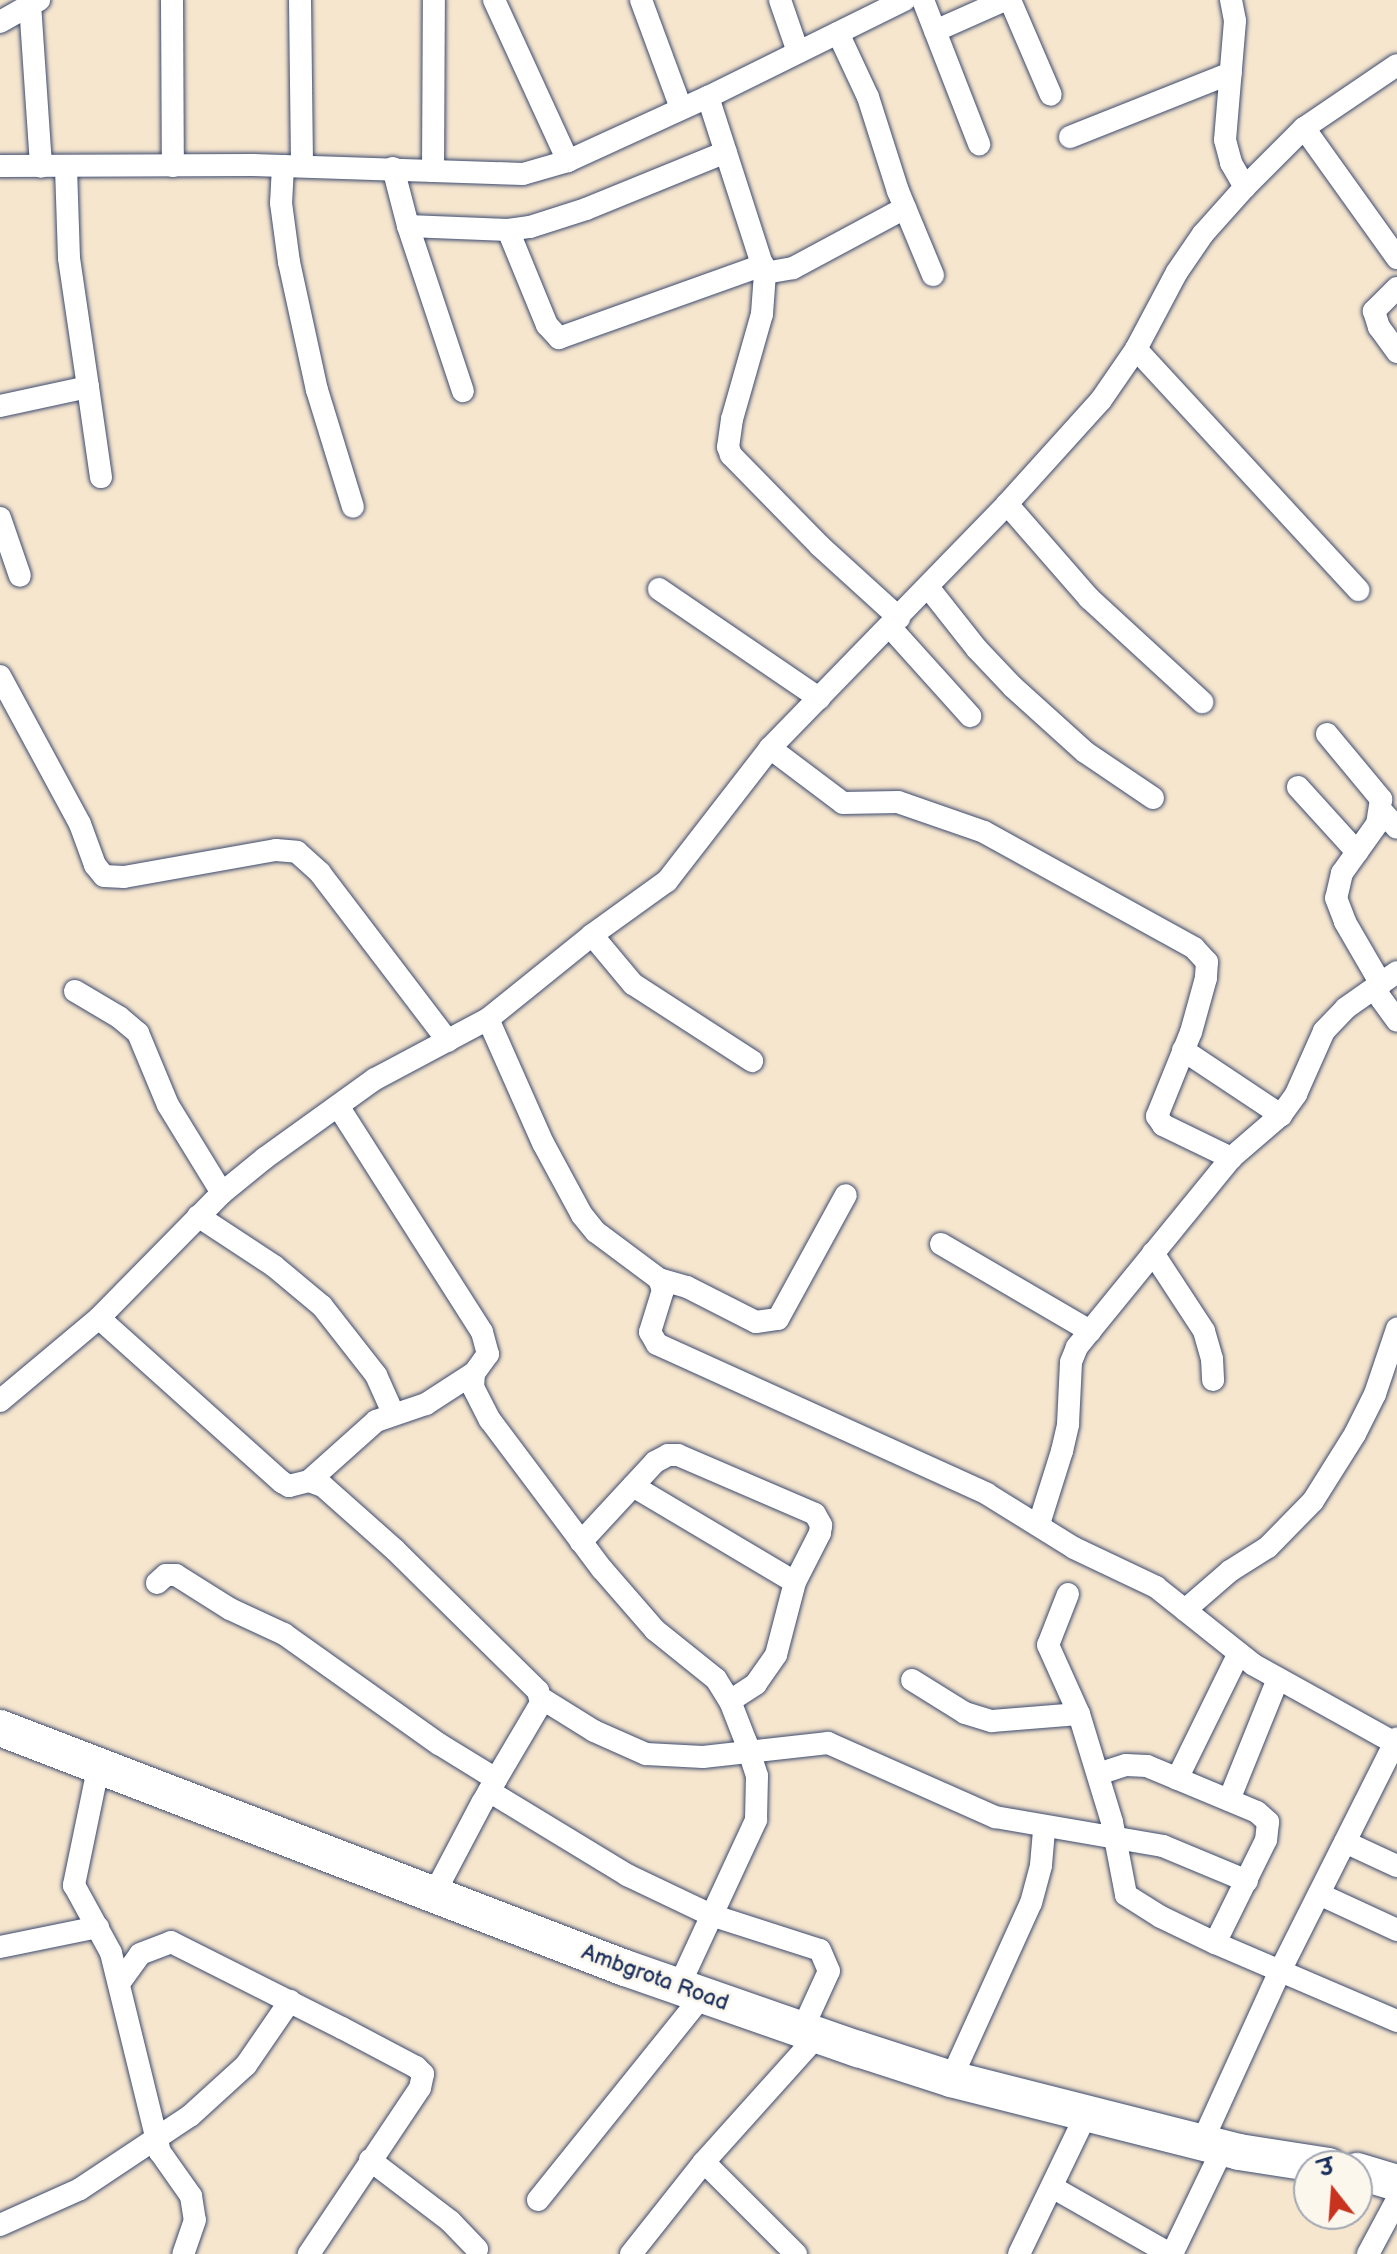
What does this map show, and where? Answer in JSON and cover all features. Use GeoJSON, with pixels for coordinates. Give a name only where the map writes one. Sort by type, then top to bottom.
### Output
{"type":"FeatureCollection","features":[{"type":"Feature","properties":{"kind":"main road","name":"Ambgrota Road"},"geometry":{"type":"LineString","coordinates":[[0,1728],[690,1992],[951,2079],[1212,2145],[1293,2160]]}},
{"type":"Feature","properties":{"kind":"main road"},"geometry":{"type":"LineString","coordinates":[[1373,2176],[1397,2183]]}},
{"type":"Feature","properties":{"kind":"street"},"geometry":{"type":"LineString","coordinates":[[172,0],[173,166]]}},
{"type":"Feature","properties":{"kind":"street"},"geometry":{"type":"LineString","coordinates":[[300,0],[293,166],[282,211],[317,390],[353,507]]}},
{"type":"Feature","properties":{"kind":"street"},"geometry":{"type":"LineString","coordinates":[[433,171],[434,0]]}},
{"type":"Feature","properties":{"kind":"street"},"geometry":{"type":"LineString","coordinates":[[494,0],[568,161]]}},
{"type":"Feature","properties":{"kind":"street"},"geometry":{"type":"LineString","coordinates":[[641,0],[681,108]]}},
{"type":"Feature","properties":{"kind":"street"},"geometry":{"type":"LineString","coordinates":[[780,0],[798,52]]}},
{"type":"Feature","properties":{"kind":"street"},"geometry":{"type":"LineString","coordinates":[[0,166],[293,166],[512,175],[568,161],[708,97],[904,0]]}},
{"type":"Feature","properties":{"kind":"street"},"geometry":{"type":"LineString","coordinates":[[923,0],[979,144]]}},
{"type":"Feature","properties":{"kind":"street"},"geometry":{"type":"LineString","coordinates":[[935,31],[1008,0],[1051,95]]}},
{"type":"Feature","properties":{"kind":"street"},"geometry":{"type":"LineString","coordinates":[[1231,0],[1235,21],[1225,140],[1231,163],[1245,187]]}},
{"type":"Feature","properties":{"kind":"street"},"geometry":{"type":"LineString","coordinates":[[2,19],[34,2],[41,167]]}},
{"type":"Feature","properties":{"kind":"street"},"geometry":{"type":"LineString","coordinates":[[838,33],[868,97],[905,208],[933,275]]}},
{"type":"Feature","properties":{"kind":"street"},"geometry":{"type":"LineString","coordinates":[[0,1401],[99,1318],[222,1193],[375,1079],[488,1019],[592,935],[667,881],[770,748],[1007,504],[1101,400],[1136,349],[1177,272],[1203,234],[1245,187],[1304,128],[1397,65]]}},
{"type":"Feature","properties":{"kind":"street"},"geometry":{"type":"LineString","coordinates":[[1070,137],[1231,73]]}},
{"type":"Feature","properties":{"kind":"street"},"geometry":{"type":"LineString","coordinates":[[708,97],[764,269],[762,314],[732,419],[728,447],[731,455],[894,622],[970,716]]}},
{"type":"Feature","properties":{"kind":"street"},"geometry":{"type":"LineString","coordinates":[[1304,128],[1397,258]]}},
{"type":"Feature","properties":{"kind":"street"},"geometry":{"type":"LineString","coordinates":[[405,218],[508,230],[530,227],[586,209],[726,152]]}},
{"type":"Feature","properties":{"kind":"street"},"geometry":{"type":"LineString","coordinates":[[66,168],[69,258],[101,477]]}},
{"type":"Feature","properties":{"kind":"street"},"geometry":{"type":"LineString","coordinates":[[393,168],[405,218],[463,391]]}},
{"type":"Feature","properties":{"kind":"street"},"geometry":{"type":"LineString","coordinates":[[508,230],[547,325],[559,338],[764,269],[793,268],[905,208]]}},
{"type":"Feature","properties":{"kind":"street"},"geometry":{"type":"LineString","coordinates":[[1397,288],[1374,311],[1379,327],[1397,352]]}},
{"type":"Feature","properties":{"kind":"street"},"geometry":{"type":"LineString","coordinates":[[1136,349],[1358,590]]}},
{"type":"Feature","properties":{"kind":"street"},"geometry":{"type":"LineString","coordinates":[[0,406],[88,387]]}},
{"type":"Feature","properties":{"kind":"street"},"geometry":{"type":"LineString","coordinates":[[1007,504],[1089,598],[1202,702]]}},
{"type":"Feature","properties":{"kind":"street"},"geometry":{"type":"LineString","coordinates":[[0,518],[20,576]]}},
{"type":"Feature","properties":{"kind":"street"},"geometry":{"type":"LineString","coordinates":[[928,587],[977,649],[1013,687],[1085,752],[1153,798]]}},
{"type":"Feature","properties":{"kind":"street"},"geometry":{"type":"LineString","coordinates":[[659,589],[819,698]]}},
{"type":"Feature","properties":{"kind":"street"},"geometry":{"type":"LineString","coordinates":[[0,676],[80,824],[95,865],[104,876],[124,877],[276,850],[297,852],[320,873],[448,1041]]}},
{"type":"Feature","properties":{"kind":"street"},"geometry":{"type":"LineString","coordinates":[[1327,734],[1375,788],[1381,799],[1377,824],[1342,873],[1336,898],[1345,922],[1384,982],[1397,1021]]}},
{"type":"Feature","properties":{"kind":"street"},"geometry":{"type":"LineString","coordinates":[[770,748],[843,803],[898,802],[984,832],[1194,948],[1207,962],[1208,969],[1183,1050],[1158,1108],[1159,1121],[1231,1158]]}},
{"type":"Feature","properties":{"kind":"street"},"geometry":{"type":"LineString","coordinates":[[1298,787],[1357,852]]}},
{"type":"Feature","properties":{"kind":"street"},"geometry":{"type":"LineString","coordinates":[[1380,809],[1397,828]]}},
{"type":"Feature","properties":{"kind":"street"},"geometry":{"type":"LineString","coordinates":[[592,935],[633,984],[752,1061]]}},
{"type":"Feature","properties":{"kind":"street"},"geometry":{"type":"LineString","coordinates":[[1039,1524],[1068,1424],[1071,1362],[1090,1331],[1231,1158],[1281,1115],[1296,1094],[1324,1031],[1346,1008],[1384,982]]}},
{"type":"Feature","properties":{"kind":"street"},"geometry":{"type":"LineString","coordinates":[[75,991],[119,1017],[138,1033],[168,1105],[222,1193]]}},
{"type":"Feature","properties":{"kind":"street"},"geometry":{"type":"LineString","coordinates":[[488,1019],[543,1143],[582,1215],[596,1232],[659,1279],[687,1287],[756,1322],[778,1319],[846,1195]]}},
{"type":"Feature","properties":{"kind":"street"},"geometry":{"type":"LineString","coordinates":[[1183,1050],[1281,1115]]}},
{"type":"Feature","properties":{"kind":"street"},"geometry":{"type":"LineString","coordinates":[[99,1318],[289,1486],[309,1481],[359,1434],[393,1413],[426,1404],[474,1373],[488,1354],[482,1332],[338,1106]]}},
{"type":"Feature","properties":{"kind":"street"},"geometry":{"type":"LineString","coordinates":[[198,1216],[274,1266],[322,1306],[376,1375],[393,1413]]}},
{"type":"Feature","properties":{"kind":"street"},"geometry":{"type":"LineString","coordinates":[[941,1244],[1090,1331]]}},
{"type":"Feature","properties":{"kind":"street"},"geometry":{"type":"LineString","coordinates":[[1153,1253],[1204,1331],[1212,1359],[1213,1380]]}},
{"type":"Feature","properties":{"kind":"street"},"geometry":{"type":"LineString","coordinates":[[659,1279],[663,1290],[650,1332],[657,1344],[933,1468],[1039,1524],[1074,1548],[1129,1571],[1278,1679],[1396,1740],[1281,1969],[1171,2254],[1052,2187]]}},
{"type":"Feature","properties":{"kind":"street"},"geometry":{"type":"LineString","coordinates":[[1185,1610],[1230,1571],[1268,1547],[1313,1501],[1355,1434],[1375,1394],[1397,1329]]}},
{"type":"Feature","properties":{"kind":"street"},"geometry":{"type":"LineString","coordinates":[[474,1373],[473,1387],[490,1420],[581,1542],[655,1630],[710,1673],[730,1701],[757,1776],[756,1820],[711,1915],[690,1992],[538,2200]]}},
{"type":"Feature","properties":{"kind":"street"},"geometry":{"type":"LineString","coordinates":[[581,1542],[660,1457],[678,1455],[808,1510],[819,1519],[820,1533],[795,1582],[776,1655],[756,1684],[730,1701]]}},
{"type":"Feature","properties":{"kind":"street"},"geometry":{"type":"LineString","coordinates":[[309,1481],[323,1486],[395,1550],[530,1681],[541,1698],[594,1731],[646,1754],[679,1758],[828,1743],[969,1808],[1044,1828],[1163,1846],[1247,1881]]}},
{"type":"Feature","properties":{"kind":"street"},"geometry":{"type":"LineString","coordinates":[[633,1486],[795,1582]]}},
{"type":"Feature","properties":{"kind":"street"},"geometry":{"type":"LineString","coordinates":[[157,1583],[166,1575],[176,1575],[230,1609],[284,1634],[492,1785],[616,1869],[711,1915],[798,1940],[825,1955],[829,1971],[810,2032],[631,2254]]}},
{"type":"Feature","properties":{"kind":"street"},"geometry":{"type":"LineString","coordinates":[[1068,1594],[1048,1645],[1079,1714],[1098,1774],[1117,1841],[1126,1895],[1161,1917],[1215,1943],[1397,2021]]}},
{"type":"Feature","properties":{"kind":"street"},"geometry":{"type":"LineString","coordinates":[[1177,1779],[1239,1653]]}},
{"type":"Feature","properties":{"kind":"street"},"geometry":{"type":"LineString","coordinates":[[1229,1800],[1278,1679]]}},
{"type":"Feature","properties":{"kind":"street"},"geometry":{"type":"LineString","coordinates":[[912,1680],[965,1713],[992,1721],[1079,1714]]}},
{"type":"Feature","properties":{"kind":"street"},"geometry":{"type":"LineString","coordinates":[[433,1896],[541,1698]]}},
{"type":"Feature","properties":{"kind":"street"},"geometry":{"type":"LineString","coordinates":[[99,1764],[74,1885],[98,1927],[120,1982],[157,2139],[166,2164],[191,2196],[195,2208],[195,2220],[183,2254]]}},
{"type":"Feature","properties":{"kind":"street"},"geometry":{"type":"LineString","coordinates":[[1098,1774],[1134,1765],[1229,1800],[1257,1812],[1268,1822],[1266,1840],[1215,1943]]}},
{"type":"Feature","properties":{"kind":"street"},"geometry":{"type":"LineString","coordinates":[[951,2079],[1031,1903],[1041,1865],[1044,1828]]}},
{"type":"Feature","properties":{"kind":"street"},"geometry":{"type":"LineString","coordinates":[[1345,1842],[1397,1866]]}},
{"type":"Feature","properties":{"kind":"street"},"geometry":{"type":"LineString","coordinates":[[1319,1894],[1397,1930]]}},
{"type":"Feature","properties":{"kind":"street"},"geometry":{"type":"LineString","coordinates":[[0,1947],[98,1927]]}},
{"type":"Feature","properties":{"kind":"street"},"geometry":{"type":"LineString","coordinates":[[120,1982],[140,1954],[171,1942],[290,2001],[416,2067],[423,2074],[420,2088],[309,2254]]}},
{"type":"Feature","properties":{"kind":"street"},"geometry":{"type":"LineString","coordinates":[[0,2225],[80,2189],[190,2116],[246,2065],[290,2001]]}},
{"type":"Feature","properties":{"kind":"street"},"geometry":{"type":"LineString","coordinates":[[1019,2254],[1087,2113]]}},
{"type":"Feature","properties":{"kind":"street"},"geometry":{"type":"LineString","coordinates":[[370,2160],[450,2221],[477,2249]]}},
{"type":"Feature","properties":{"kind":"street"},"geometry":{"type":"LineString","coordinates":[[704,2162],[796,2254]]}},
{"type":"Feature","properties":{"kind":"street"},"geometry":{"type":"LineString","coordinates":[[1368,2254],[1397,2200]]}}]}
